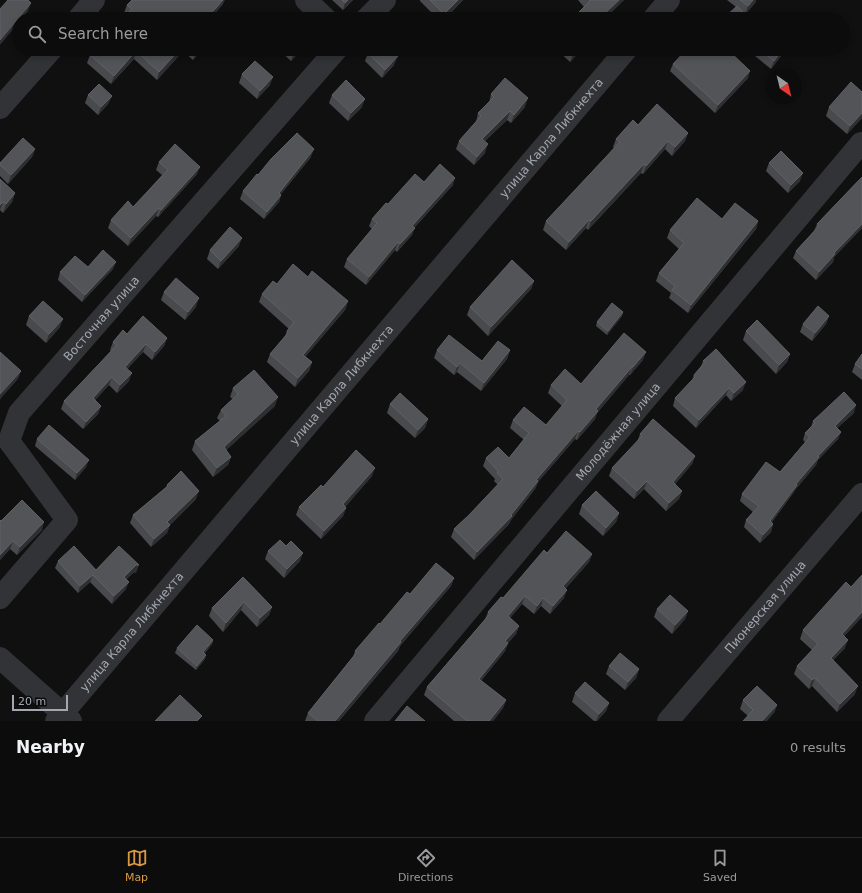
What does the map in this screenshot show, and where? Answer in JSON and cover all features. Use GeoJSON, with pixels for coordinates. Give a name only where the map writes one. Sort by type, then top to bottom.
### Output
{"type":"FeatureCollection","features":[{"type":"Feature","properties":{"kind":"street"},"geometry":{"type":"LineString","coordinates":[[84,12],[94,0]]}},
{"type":"Feature","properties":{"kind":"street"},"geometry":{"type":"LineString","coordinates":[[306,0],[319,12]]}},
{"type":"Feature","properties":{"kind":"street"},"geometry":{"type":"LineString","coordinates":[[373,12],[385,0]]}},
{"type":"Feature","properties":{"kind":"street"},"geometry":{"type":"LineString","coordinates":[[659,12],[669,0]]}},
{"type":"Feature","properties":{"kind":"street"},"geometry":{"type":"LineString","coordinates":[[0,108],[46,56]]}},
{"type":"Feature","properties":{"kind":"street","name":"Восточная улица"},"geometry":{"type":"LineString","coordinates":[[0,598],[68,520],[8,441],[18,412],[331,56]]}},
{"type":"Feature","properties":{"kind":"street","name":"улица Карла Либкнехта"},"geometry":{"type":"LineString","coordinates":[[63,718],[621,56]]}},
{"type":"Feature","properties":{"kind":"street","name":"Молодёжная улица"},"geometry":{"type":"LineString","coordinates":[[375,721],[861,143]]}},
{"type":"Feature","properties":{"kind":"street","name":"Пионерская улица"},"geometry":{"type":"LineString","coordinates":[[668,721],[862,494]]}},
{"type":"Feature","properties":{"kind":"street"},"geometry":{"type":"LineString","coordinates":[[0,658],[63,718]]}},
{"type":"Feature","properties":{"kind":"building"},"geometry":{"type":"Polygon","coordinates":[[[8,0],[28,0],[31,3],[23,12],[12,12],[12,26],[0,40],[0,9],[8,0]]]}},
{"type":"Feature","properties":{"kind":"building"},"geometry":{"type":"Polygon","coordinates":[[[132,0],[223,0],[212,12],[129,12],[132,9],[127,5],[132,0]]]}},
{"type":"Feature","properties":{"kind":"building"},"geometry":{"type":"Polygon","coordinates":[[[430,0],[458,0],[446,12],[442,12],[430,0]]]}},
{"type":"Feature","properties":{"kind":"building"},"geometry":{"type":"Polygon","coordinates":[[[589,0],[619,0],[606,12],[579,12],[590,1],[589,0]]]}},
{"type":"Feature","properties":{"kind":"building"},"geometry":{"type":"Polygon","coordinates":[[[740,0],[753,0],[748,6],[740,0]]]}},
{"type":"Feature","properties":{"kind":"building"},"geometry":{"type":"Polygon","coordinates":[[[737,6],[743,12],[731,12],[737,6]]]}},
{"type":"Feature","properties":{"kind":"building"},"geometry":{"type":"Polygon","coordinates":[[[91,56],[132,56],[114,76],[91,56]]]}},
{"type":"Feature","properties":{"kind":"building"},"geometry":{"type":"Polygon","coordinates":[[[141,56],[174,56],[159,72],[141,56]]]}},
{"type":"Feature","properties":{"kind":"building"},"geometry":{"type":"Polygon","coordinates":[[[371,56],[398,56],[385,70],[371,56]]]}},
{"type":"Feature","properties":{"kind":"building"},"geometry":{"type":"Polygon","coordinates":[[[680,56],[734,56],[750,71],[718,105],[673,64],[680,56]]]}},
{"type":"Feature","properties":{"kind":"building"},"geometry":{"type":"Polygon","coordinates":[[[768,56],[778,56],[774,61],[768,56]]]}},
{"type":"Feature","properties":{"kind":"building"},"geometry":{"type":"Polygon","coordinates":[[[255,61],[273,77],[260,91],[242,74],[255,61]]]}},
{"type":"Feature","properties":{"kind":"building"},"geometry":{"type":"Polygon","coordinates":[[[505,78],[528,98],[514,115],[510,111],[482,139],[488,144],[477,157],[459,141],[481,116],[478,113],[494,97],[491,94],[505,78]]]}},
{"type":"Feature","properties":{"kind":"building"},"geometry":{"type":"Polygon","coordinates":[[[346,80],[365,99],[351,113],[332,95],[346,80]]]}},
{"type":"Feature","properties":{"kind":"building"},"geometry":{"type":"Polygon","coordinates":[[[851,82],[862,92],[862,113],[850,126],[829,107],[851,82]]]}},
{"type":"Feature","properties":{"kind":"building"},"geometry":{"type":"Polygon","coordinates":[[[99,84],[112,96],[101,107],[88,95],[99,84]]]}},
{"type":"Feature","properties":{"kind":"building"},"geometry":{"type":"Polygon","coordinates":[[[657,104],[688,133],[675,147],[668,141],[646,166],[644,164],[591,221],[589,220],[569,242],[546,221],[620,142],[616,139],[633,120],[638,125],[657,104]]]}},
{"type":"Feature","properties":{"kind":"building"},"geometry":{"type":"Polygon","coordinates":[[[297,133],[314,149],[279,193],[281,195],[267,212],[243,191],[257,174],[258,175],[271,159],[297,133]]]}},
{"type":"Feature","properties":{"kind":"building"},"geometry":{"type":"Polygon","coordinates":[[[23,138],[35,149],[11,175],[0,165],[0,163],[23,138]]]}},
{"type":"Feature","properties":{"kind":"building"},"geometry":{"type":"Polygon","coordinates":[[[175,144],[200,167],[161,210],[159,208],[131,238],[111,220],[128,201],[133,207],[168,170],[159,162],[175,144]]]}},
{"type":"Feature","properties":{"kind":"building"},"geometry":{"type":"Polygon","coordinates":[[[781,151],[803,173],[791,185],[769,163],[781,151]]]}},
{"type":"Feature","properties":{"kind":"building"},"geometry":{"type":"Polygon","coordinates":[[[440,164],[455,178],[412,226],[415,228],[400,244],[398,242],[369,277],[347,259],[377,223],[372,219],[386,203],[388,204],[415,174],[424,182],[440,164]]]}},
{"type":"Feature","properties":{"kind":"building"},"geometry":{"type":"Polygon","coordinates":[[[862,177],[862,224],[834,253],[835,254],[819,272],[796,251],[819,226],[817,224],[862,177]]]}},
{"type":"Feature","properties":{"kind":"building"},"geometry":{"type":"Polygon","coordinates":[[[0,179],[15,193],[6,204],[3,202],[0,205],[0,179]]]}},
{"type":"Feature","properties":{"kind":"building"},"geometry":{"type":"Polygon","coordinates":[[[697,198],[722,219],[735,203],[758,221],[691,305],[672,290],[675,286],[659,273],[684,243],[670,230],[697,198]]]}},
{"type":"Feature","properties":{"kind":"building"},"geometry":{"type":"Polygon","coordinates":[[[230,227],[242,238],[221,261],[210,250],[230,227]]]}},
{"type":"Feature","properties":{"kind":"building"},"geometry":{"type":"Polygon","coordinates":[[[103,250],[116,262],[85,295],[60,272],[75,256],[88,267],[103,250]]]}},
{"type":"Feature","properties":{"kind":"building"},"geometry":{"type":"Polygon","coordinates":[[[512,260],[534,281],[491,327],[470,307],[512,260]]]}},
{"type":"Feature","properties":{"kind":"building"},"geometry":{"type":"Polygon","coordinates":[[[293,264],[308,277],[312,271],[348,301],[303,355],[312,362],[298,378],[270,354],[288,333],[287,331],[294,322],[262,294],[273,281],[277,284],[293,264]]]}},
{"type":"Feature","properties":{"kind":"building"},"geometry":{"type":"Polygon","coordinates":[[[176,278],[199,298],[188,312],[164,292],[176,278]]]}},
{"type":"Feature","properties":{"kind":"building"},"geometry":{"type":"Polygon","coordinates":[[[43,301],[63,319],[49,334],[29,316],[43,301]]]}},
{"type":"Feature","properties":{"kind":"building"},"geometry":{"type":"Polygon","coordinates":[[[612,303],[623,312],[608,331],[597,322],[612,303]]]}},
{"type":"Feature","properties":{"kind":"building"},"geometry":{"type":"Polygon","coordinates":[[[818,306],[829,316],[815,333],[803,324],[818,306]]]}},
{"type":"Feature","properties":{"kind":"building"},"geometry":{"type":"Polygon","coordinates":[[[143,316],[167,338],[155,352],[146,344],[125,367],[132,373],[120,385],[112,377],[93,398],[101,406],[86,422],[64,401],[117,345],[113,342],[123,330],[127,334],[143,316]]]}},
{"type":"Feature","properties":{"kind":"building"},"geometry":{"type":"Polygon","coordinates":[[[757,320],[790,354],[779,365],[746,331],[757,320]]]}},
{"type":"Feature","properties":{"kind":"building"},"geometry":{"type":"Polygon","coordinates":[[[624,333],[646,352],[596,409],[598,411],[580,432],[578,431],[536,480],[538,481],[511,515],[512,516],[477,552],[454,529],[503,479],[486,458],[498,447],[509,458],[529,433],[513,420],[524,407],[546,425],[567,400],[551,385],[565,369],[581,384],[624,333]]]}},
{"type":"Feature","properties":{"kind":"building"},"geometry":{"type":"Polygon","coordinates":[[[449,335],[482,361],[498,341],[510,350],[484,383],[460,363],[457,367],[437,350],[449,335]]]}},
{"type":"Feature","properties":{"kind":"building"},"geometry":{"type":"Polygon","coordinates":[[[716,349],[746,382],[734,393],[729,388],[699,420],[675,398],[695,377],[694,375],[705,362],[703,361],[716,349]]]}},
{"type":"Feature","properties":{"kind":"building"},"geometry":{"type":"Polygon","coordinates":[[[0,352],[21,371],[0,394],[0,352]]]}},
{"type":"Feature","properties":{"kind":"building"},"geometry":{"type":"Polygon","coordinates":[[[862,354],[862,369],[855,364],[862,354]]]}},
{"type":"Feature","properties":{"kind":"building"},"geometry":{"type":"Polygon","coordinates":[[[254,370],[278,397],[224,447],[231,457],[217,468],[195,441],[226,416],[221,410],[238,394],[233,388],[254,370]]]}},
{"type":"Feature","properties":{"kind":"building"},"geometry":{"type":"Polygon","coordinates":[[[844,392],[856,405],[835,426],[841,432],[818,456],[819,457],[796,484],[797,485],[770,521],[773,524],[763,535],[746,520],[759,506],[742,494],[766,462],[780,472],[810,437],[805,433],[815,423],[813,421],[844,392]]]}},
{"type":"Feature","properties":{"kind":"building"},"geometry":{"type":"Polygon","coordinates":[[[400,393],[428,419],[418,430],[390,404],[400,393]]]}},
{"type":"Feature","properties":{"kind":"building"},"geometry":{"type":"Polygon","coordinates":[[[653,419],[695,456],[673,482],[682,491],[669,503],[647,481],[637,491],[612,468],[642,436],[640,434],[653,419]]]}},
{"type":"Feature","properties":{"kind":"building"},"geometry":{"type":"Polygon","coordinates":[[[49,425],[89,460],[77,473],[37,439],[49,425]]]}},
{"type":"Feature","properties":{"kind":"building"},"geometry":{"type":"Polygon","coordinates":[[[356,450],[375,468],[343,504],[346,508],[324,531],[299,507],[321,485],[323,487],[356,450]]]}},
{"type":"Feature","properties":{"kind":"building"},"geometry":{"type":"Polygon","coordinates":[[[181,471],[199,491],[167,522],[170,525],[154,539],[133,515],[168,486],[167,485],[181,471]]]}},
{"type":"Feature","properties":{"kind":"building"},"geometry":{"type":"Polygon","coordinates":[[[596,491],[619,513],[606,528],[582,505],[596,491]]]}},
{"type":"Feature","properties":{"kind":"building"},"geometry":{"type":"Polygon","coordinates":[[[22,500],[44,522],[20,547],[13,541],[0,555],[0,520],[1,521],[22,500]]]}},
{"type":"Feature","properties":{"kind":"building"},"geometry":{"type":"Polygon","coordinates":[[[566,531],[592,554],[563,586],[567,590],[553,606],[543,598],[537,606],[525,596],[508,616],[519,626],[505,641],[508,643],[479,679],[506,700],[489,721],[467,721],[427,687],[490,614],[488,612],[501,597],[503,598],[544,550],[547,553],[566,531]]]}},
{"type":"Feature","properties":{"kind":"building"},"geometry":{"type":"Polygon","coordinates":[[[280,540],[286,546],[291,541],[303,553],[287,569],[268,551],[280,540]]]}},
{"type":"Feature","properties":{"kind":"building"},"geometry":{"type":"Polygon","coordinates":[[[74,546],[96,570],[119,546],[139,565],[136,565],[124,577],[129,582],[114,596],[93,575],[80,586],[58,561],[74,546]]]}},
{"type":"Feature","properties":{"kind":"building"},"geometry":{"type":"Polygon","coordinates":[[[436,563],[454,578],[400,641],[401,642],[335,721],[318,721],[308,713],[357,652],[355,651],[407,592],[410,594],[436,563]]]}},
{"type":"Feature","properties":{"kind":"building"},"geometry":{"type":"Polygon","coordinates":[[[862,575],[862,612],[842,634],[848,640],[831,658],[858,686],[840,704],[815,678],[812,680],[797,666],[818,644],[803,630],[846,582],[851,587],[862,575]]]}},
{"type":"Feature","properties":{"kind":"building"},"geometry":{"type":"Polygon","coordinates":[[[243,577],[272,607],[260,618],[244,602],[226,623],[212,608],[243,577]]]}},
{"type":"Feature","properties":{"kind":"building"},"geometry":{"type":"Polygon","coordinates":[[[670,595],[688,611],[675,625],[657,609],[670,595]]]}},
{"type":"Feature","properties":{"kind":"building"},"geometry":{"type":"Polygon","coordinates":[[[197,625],[213,640],[203,652],[206,655],[197,666],[177,648],[197,625]]]}},
{"type":"Feature","properties":{"kind":"building"},"geometry":{"type":"Polygon","coordinates":[[[620,653],[639,669],[628,682],[609,666],[620,653]]]}},
{"type":"Feature","properties":{"kind":"building"},"geometry":{"type":"Polygon","coordinates":[[[585,682],[609,703],[599,714],[575,693],[585,682]]]}},
{"type":"Feature","properties":{"kind":"building"},"geometry":{"type":"Polygon","coordinates":[[[757,686],[777,705],[762,721],[743,721],[753,710],[743,700],[757,686]]]}},
{"type":"Feature","properties":{"kind":"building"},"geometry":{"type":"Polygon","coordinates":[[[180,695],[202,716],[197,721],[155,721],[180,695]]]}},
{"type":"Feature","properties":{"kind":"building"},"geometry":{"type":"Polygon","coordinates":[[[407,706],[425,721],[395,721],[407,706]]]}}]}
